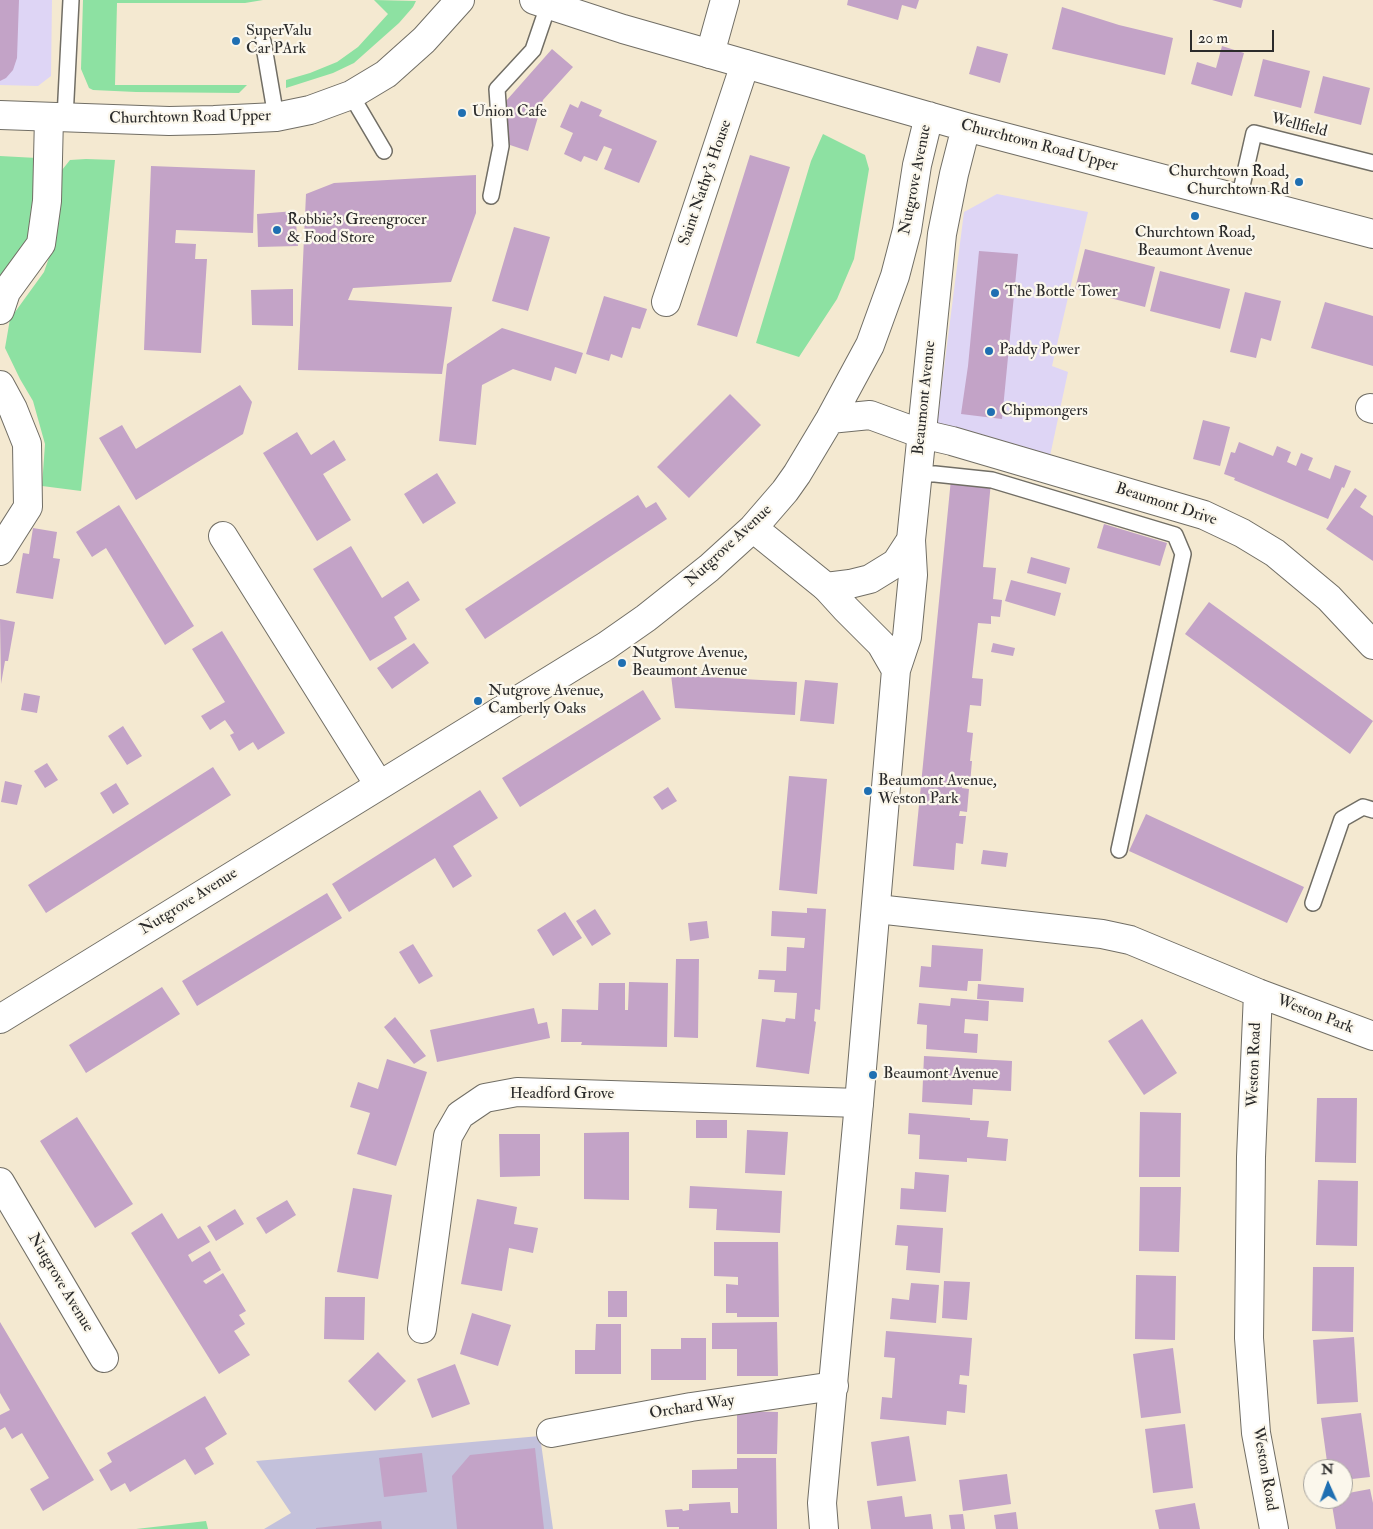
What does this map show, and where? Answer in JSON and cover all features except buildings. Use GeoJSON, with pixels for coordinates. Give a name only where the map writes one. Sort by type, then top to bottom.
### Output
{"type":"FeatureCollection","features":[{"type":"Feature","properties":{"kind":"street","name":"Churchtown Road Upper"},"geometry":{"type":"LineString","coordinates":[[0,115],[169,121],[276,117],[310,110],[351,94],[386,74],[424,40],[460,0]]}},
{"type":"Feature","properties":{"kind":"street"},"geometry":{"type":"LineString","coordinates":[[710,54],[725,0]]}},
{"type":"Feature","properties":{"kind":"street","name":"Churchtown Road Upper"},"geometry":{"type":"LineString","coordinates":[[541,3],[710,54],[966,127],[1373,234]]}},
{"type":"Feature","properties":{"kind":"street","name":"Saint Nathy's House"},"geometry":{"type":"LineString","coordinates":[[666,302],[745,64]]}},
{"type":"Feature","properties":{"kind":"street","name":"Nutgrove Avenue"},"geometry":{"type":"LineString","coordinates":[[0,1019],[606,646],[646,618],[709,568],[753,528],[785,492],[830,419],[870,345],[895,276],[907,230],[917,165],[929,116]]}},
{"type":"Feature","properties":{"kind":"street"},"geometry":{"type":"LineString","coordinates":[[0,310],[6,292],[41,244],[57,117]]}},
{"type":"Feature","properties":{"kind":"street","name":"Beaumont Avenue"},"geometry":{"type":"LineString","coordinates":[[824,1529],[822,1503],[860,1103],[896,670],[907,637],[913,576],[911,540],[942,234],[966,127]]}},
{"type":"Feature","properties":{"kind":"street"},"geometry":{"type":"LineString","coordinates":[[907,230],[935,229],[942,234]]}},
{"type":"Feature","properties":{"kind":"street"},"geometry":{"type":"LineString","coordinates":[[0,385],[13,409],[27,444],[28,489],[28,507],[0,551]]}},
{"type":"Feature","properties":{"kind":"street","name":"Beaumont Drive"},"geometry":{"type":"LineString","coordinates":[[830,419],[870,416],[922,434],[952,441],[1204,515],[1242,533],[1275,553],[1329,598],[1373,645]]}},
{"type":"Feature","properties":{"kind":"street"},"geometry":{"type":"LineString","coordinates":[[753,528],[826,587],[881,644],[896,670]]}},
{"type":"Feature","properties":{"kind":"street"},"geometry":{"type":"LineString","coordinates":[[223,536],[379,785]]}},
{"type":"Feature","properties":{"kind":"street"},"geometry":{"type":"LineString","coordinates":[[826,587],[870,579],[896,562],[911,540]]}},
{"type":"Feature","properties":{"kind":"street"},"geometry":{"type":"LineString","coordinates":[[876,909],[1111,936],[1130,940],[1258,993]]}},
{"type":"Feature","properties":{"kind":"street","name":"Weston Park"},"geometry":{"type":"LineString","coordinates":[[1258,993],[1373,1036]]}},
{"type":"Feature","properties":{"kind":"street","name":"Weston Road"},"geometry":{"type":"LineString","coordinates":[[1258,993],[1251,1158],[1250,1338],[1256,1433],[1274,1529]]}},
{"type":"Feature","properties":{"kind":"street","name":"Headford Grove"},"geometry":{"type":"LineString","coordinates":[[422,1329],[448,1136],[460,1115],[485,1098],[517,1092],[860,1103]]}},
{"type":"Feature","properties":{"kind":"street","name":"Nutgrove Avenue"},"geometry":{"type":"LineString","coordinates":[[0,1182],[104,1358]]}},
{"type":"Feature","properties":{"kind":"street","name":"Orchard Way"},"geometry":{"type":"LineString","coordinates":[[551,1433],[691,1407],[834,1386]]}},
{"type":"Feature","properties":{"kind":"lane"},"geometry":{"type":"LineString","coordinates":[[57,117],[71,0]]}},
{"type":"Feature","properties":{"kind":"lane"},"geometry":{"type":"LineString","coordinates":[[490,196],[501,146],[497,88],[533,50],[541,3]]}},
{"type":"Feature","properties":{"kind":"lane"},"geometry":{"type":"LineString","coordinates":[[263,42],[276,117]]}},
{"type":"Feature","properties":{"kind":"lane"},"geometry":{"type":"LineString","coordinates":[[351,94],[384,150]]}},
{"type":"Feature","properties":{"kind":"lane","name":"Wellfield"},"geometry":{"type":"LineString","coordinates":[[1240,199],[1254,133],[1373,163]]}},
{"type":"Feature","properties":{"kind":"lane"},"geometry":{"type":"LineString","coordinates":[[917,474],[992,480],[1175,536],[1183,554],[1118,850]]}},
{"type":"Feature","properties":{"kind":"lane"},"geometry":{"type":"LineString","coordinates":[[1313,903],[1342,820],[1363,807],[1373,810]]}},
{"type":"Feature","properties":{"kind":"shaded area"},"geometry":{"type":"Polygon","coordinates":[[[0,0],[52,0],[51,76],[38,86],[0,85],[0,0]]]}},
{"type":"Feature","properties":{"kind":"shaded area"},"geometry":{"type":"Polygon","coordinates":[[[997,194],[1088,212],[1052,366],[1068,372],[1050,456],[937,423],[964,212],[997,194]]]}},
{"type":"Feature","properties":{"kind":"shaded area"},"geometry":{"type":"Polygon","coordinates":[[[540,1436],[553,1529],[264,1529],[291,1513],[256,1461],[540,1436]]]}},
{"type":"Feature","properties":{"kind":"green space"},"geometry":{"type":"Polygon","coordinates":[[[83,0],[263,0],[245,3],[117,3],[115,85],[247,85],[239,93],[136,92],[93,90],[89,88],[81,69],[83,0]]]}},
{"type":"Feature","properties":{"kind":"green space"},"geometry":{"type":"Polygon","coordinates":[[[374,0],[416,1],[399,23],[354,63],[333,73],[286,88],[286,80],[337,62],[358,47],[388,14],[374,0]]]}},
{"type":"Feature","properties":{"kind":"green space"},"geometry":{"type":"Polygon","coordinates":[[[823,134],[865,155],[869,169],[854,259],[837,299],[799,357],[756,343],[811,161],[823,134]]]}},
{"type":"Feature","properties":{"kind":"green space"},"geometry":{"type":"Polygon","coordinates":[[[0,156],[37,158],[38,187],[31,228],[21,256],[0,283],[0,156]]]}},
{"type":"Feature","properties":{"kind":"green space"},"geometry":{"type":"Polygon","coordinates":[[[70,160],[115,160],[81,491],[42,486],[45,444],[33,401],[5,348],[10,319],[44,272],[52,249],[60,211],[62,170],[70,160]]]}},
{"type":"Feature","properties":{"kind":"green space"},"geometry":{"type":"Polygon","coordinates":[[[206,1521],[208,1529],[136,1529],[206,1521]]]}},
{"type":"Feature","properties":{"kind":"place","name":"SuperValu Car PArk"},"geometry":{"type":"Point","coordinates":[236,41]}},
{"type":"Feature","properties":{"kind":"place","name":"Union Cafe"},"geometry":{"type":"Point","coordinates":[462,113]}},
{"type":"Feature","properties":{"kind":"place","name":"Churchtown Road, Churchtown Rd"},"geometry":{"type":"Point","coordinates":[1299,182]}},
{"type":"Feature","properties":{"kind":"place","name":"Churchtown Road, Beaumont Avenue"},"geometry":{"type":"Point","coordinates":[1195,216]}},
{"type":"Feature","properties":{"kind":"place","name":"Robbie's Greengrocer & Food Store"},"geometry":{"type":"Point","coordinates":[277,230]}},
{"type":"Feature","properties":{"kind":"place","name":"The Bottle Tower"},"geometry":{"type":"Point","coordinates":[995,293]}},
{"type":"Feature","properties":{"kind":"place","name":"Paddy Power"},"geometry":{"type":"Point","coordinates":[989,351]}},
{"type":"Feature","properties":{"kind":"place","name":"Chipmongers"},"geometry":{"type":"Point","coordinates":[991,412]}},
{"type":"Feature","properties":{"kind":"place","name":"Nutgrove Avenue, Beaumont Avenue"},"geometry":{"type":"Point","coordinates":[622,663]}},
{"type":"Feature","properties":{"kind":"place","name":"Nutgrove Avenue, Camberly Oaks"},"geometry":{"type":"Point","coordinates":[478,701]}},
{"type":"Feature","properties":{"kind":"place","name":"Beaumont Avenue, Weston Park"},"geometry":{"type":"Point","coordinates":[868,791]}},
{"type":"Feature","properties":{"kind":"place","name":"Beaumont Avenue"},"geometry":{"type":"Point","coordinates":[873,1075]}}]}
